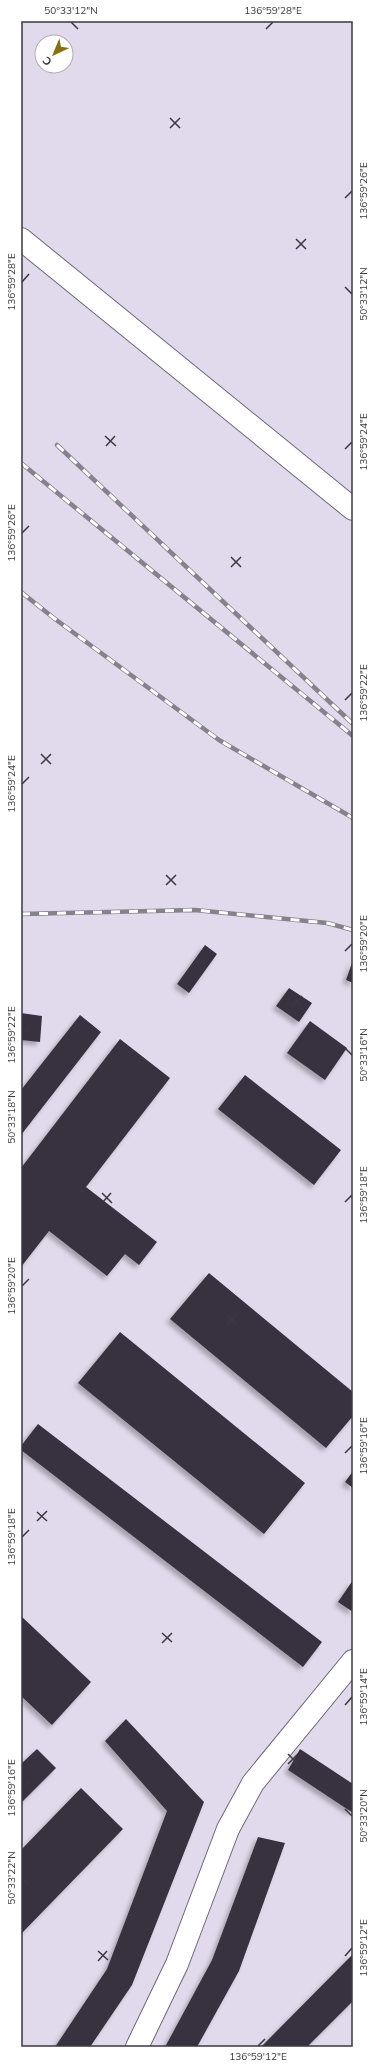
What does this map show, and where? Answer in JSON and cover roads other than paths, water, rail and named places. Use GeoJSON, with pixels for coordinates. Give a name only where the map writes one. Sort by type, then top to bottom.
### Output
{"type":"FeatureCollection","features":[{"type":"Feature","properties":{"kind":"lane"},"geometry":{"type":"LineString","coordinates":[[21,239],[353,509]]}},
{"type":"Feature","properties":{"kind":"lane"},"geometry":{"type":"LineString","coordinates":[[137,2047],[177,1964],[228,1829],[253,1782],[353,1661]]}},
{"type":"Feature","properties":{"kind":"railway"},"geometry":{"type":"LineString","coordinates":[[57,445],[353,724]]}},
{"type":"Feature","properties":{"kind":"railway"},"geometry":{"type":"LineString","coordinates":[[21,463],[353,736]]}},
{"type":"Feature","properties":{"kind":"railway"},"geometry":{"type":"LineString","coordinates":[[21,592],[55,619],[219,740],[353,818]]}},
{"type":"Feature","properties":{"kind":"railway"},"geometry":{"type":"LineString","coordinates":[[21,914],[195,910],[327,923],[353,930]]}}]}
